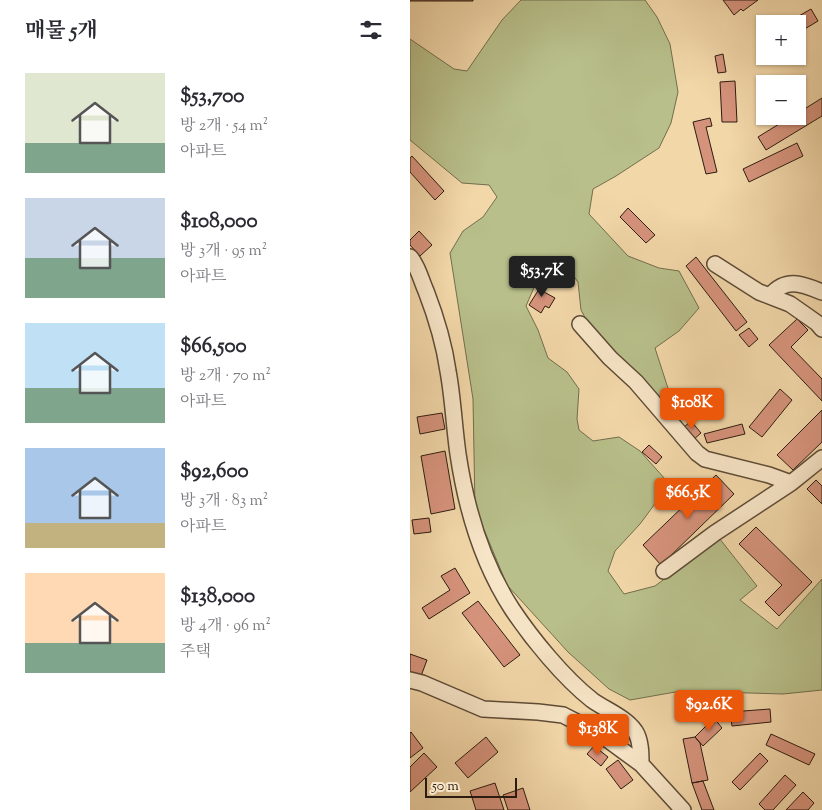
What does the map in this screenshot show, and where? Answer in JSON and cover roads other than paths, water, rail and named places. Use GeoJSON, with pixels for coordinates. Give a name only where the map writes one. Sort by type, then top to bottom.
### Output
{"type":"FeatureCollection","features":[{"type":"Feature","properties":{"kind":"street"},"geometry":{"type":"LineString","coordinates":[[410,257],[418,271],[437,320],[448,370],[458,454],[469,511],[486,561],[512,609],[541,647],[575,685],[592,700],[636,732],[642,764]]}},
{"type":"Feature","properties":{"kind":"street"},"geometry":{"type":"LineString","coordinates":[[715,264],[759,292],[790,304],[817,323],[822,329]]}},
{"type":"Feature","properties":{"kind":"street"},"geometry":{"type":"LineString","coordinates":[[770,296],[775,290],[788,283],[800,283],[822,292]]}},
{"type":"Feature","properties":{"kind":"street"},"geometry":{"type":"LineString","coordinates":[[580,324],[610,358],[636,382],[697,453],[705,459],[768,475],[791,483]]}},
{"type":"Feature","properties":{"kind":"street"},"geometry":{"type":"LineString","coordinates":[[664,571],[715,533],[791,483],[822,458]]}},
{"type":"Feature","properties":{"kind":"street"},"geometry":{"type":"LineString","coordinates":[[410,680],[422,683],[483,709],[563,715],[600,734],[642,764],[683,810]]}}]}
